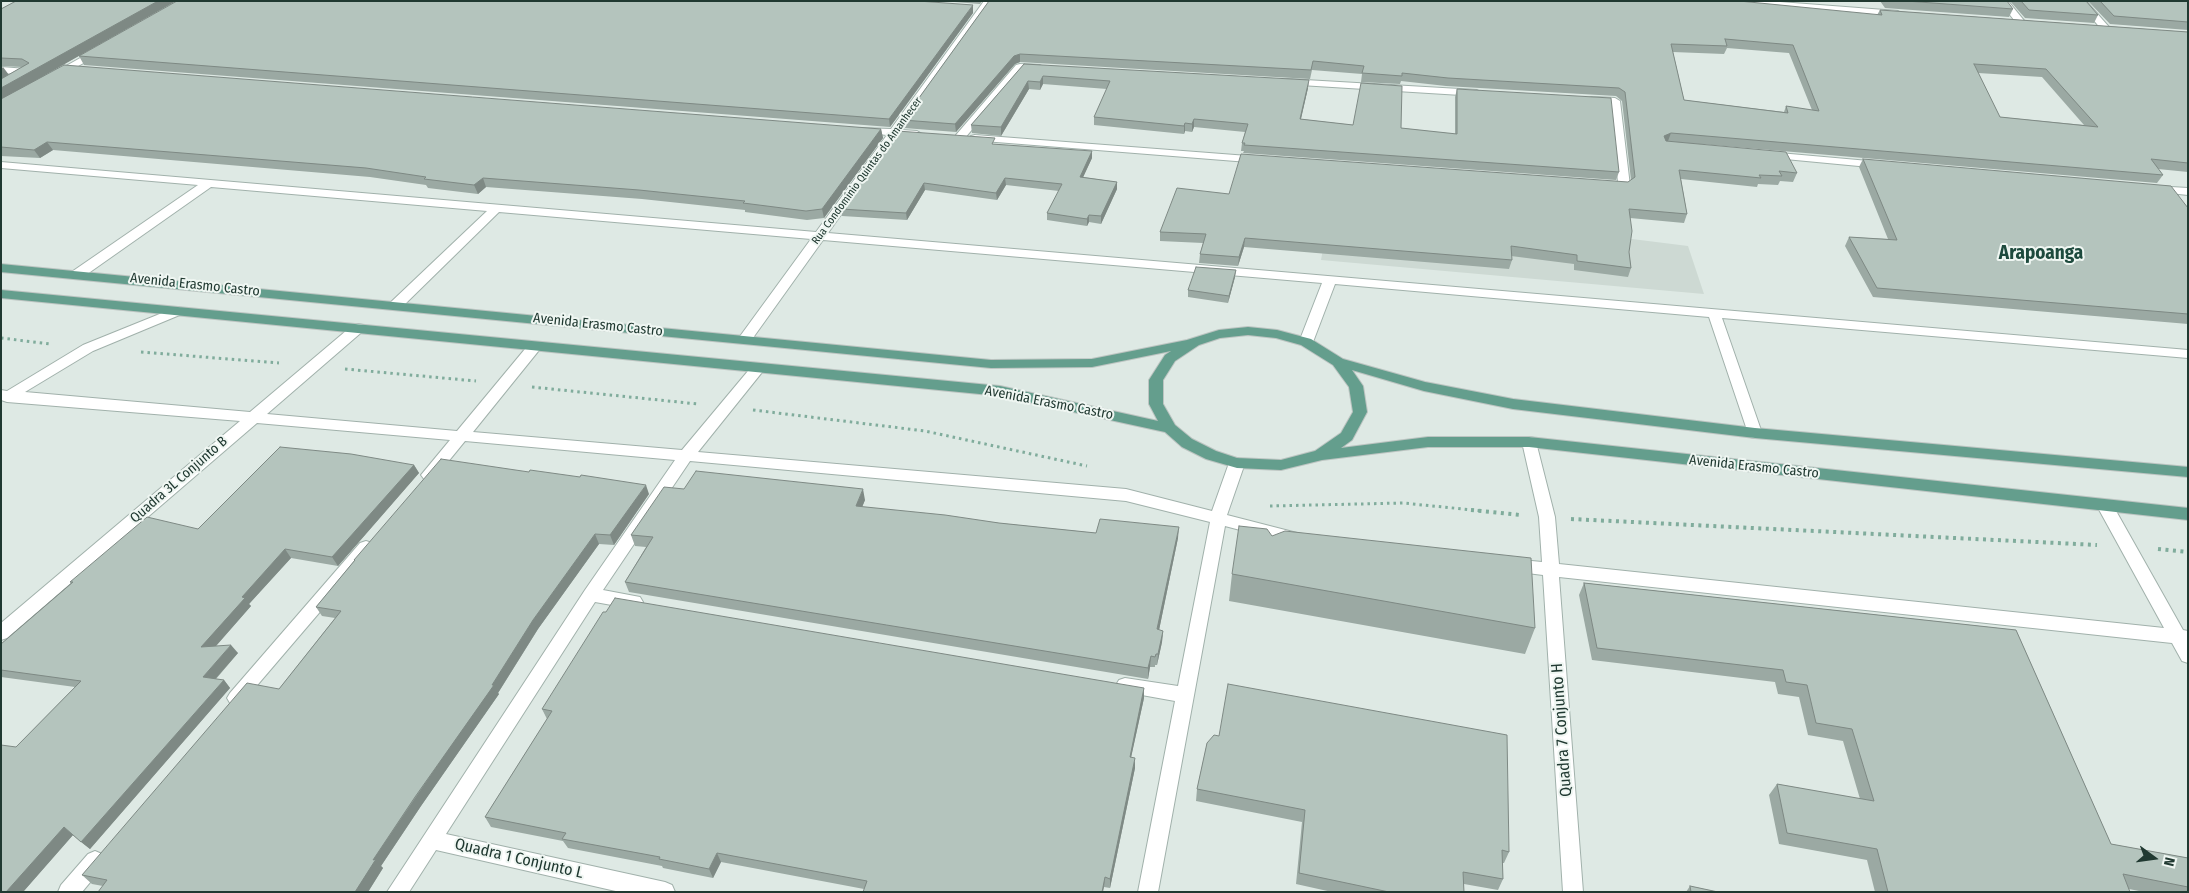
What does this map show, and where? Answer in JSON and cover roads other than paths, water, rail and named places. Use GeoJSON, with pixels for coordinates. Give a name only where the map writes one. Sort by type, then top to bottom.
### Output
{"type":"FeatureCollection","features":[{"type":"Feature","properties":{"kind":"main road","name":"Avenida Erasmo Castro"},"geometry":{"type":"LineString","coordinates":[[1,268],[991,364],[1092,363],[1194,342]]}},
{"type":"Feature","properties":{"kind":"main road","name":"Avenida Erasmo Castro"},"geometry":{"type":"LineString","coordinates":[[1,294],[1000,391],[1170,428]]}},
{"type":"Feature","properties":{"kind":"main road"},"geometry":{"type":"LineString","coordinates":[[1338,362],[1356,386],[1360,412],[1347,436],[1320,455],[1281,465],[1237,463],[1211,455],[1195,447],[1170,428],[1156,404],[1156,380],[1170,358],[1194,342],[1219,334],[1248,331],[1278,334],[1306,342],[1338,362],[1424,386],[1513,404],[1755,433],[2188,472]]}},
{"type":"Feature","properties":{"kind":"main road","name":"Avenida Erasmo Castro"},"geometry":{"type":"LineString","coordinates":[[1320,455],[1428,442],[1529,442],[2188,514]]}},
{"type":"Feature","properties":{"kind":"street"},"geometry":{"type":"LineString","coordinates":[[1728,1],[1906,14]]}},
{"type":"Feature","properties":{"kind":"street"},"geometry":{"type":"LineString","coordinates":[[2002,21],[2026,23],[2003,1]]}},
{"type":"Feature","properties":{"kind":"street"},"geometry":{"type":"LineString","coordinates":[[2081,1],[2110,29],[2087,27]]}},
{"type":"Feature","properties":{"kind":"street","name":"Rua Condomínio Quintas do Amanhecer"},"geometry":{"type":"LineString","coordinates":[[745,339],[895,133],[982,6]]}},
{"type":"Feature","properties":{"kind":"street"},"geometry":{"type":"LineString","coordinates":[[43,82],[111,44]]}},
{"type":"Feature","properties":{"kind":"street"},"geometry":{"type":"LineString","coordinates":[[1049,68],[1020,67],[955,137],[1277,161]]}},
{"type":"Feature","properties":{"kind":"street"},"geometry":{"type":"LineString","coordinates":[[68,68],[88,69]]}},
{"type":"Feature","properties":{"kind":"street"},"geometry":{"type":"LineString","coordinates":[[1,70],[27,72],[1,86]]}},
{"type":"Feature","properties":{"kind":"street"},"geometry":{"type":"LineString","coordinates":[[1277,82],[1486,94]]}},
{"type":"Feature","properties":{"kind":"street"},"geometry":{"type":"LineString","coordinates":[[1585,99],[1615,101],[1624,186],[1594,184]]}},
{"type":"Feature","properties":{"kind":"street"},"geometry":{"type":"LineString","coordinates":[[856,130],[932,135]]}},
{"type":"Feature","properties":{"kind":"street"},"geometry":{"type":"LineString","coordinates":[[1756,154],[1893,166]]}},
{"type":"Feature","properties":{"kind":"street"},"geometry":{"type":"LineString","coordinates":[[1,165],[2188,354]]}},
{"type":"Feature","properties":{"kind":"street"},"geometry":{"type":"LineString","coordinates":[[78,274],[209,182]]}},
{"type":"Feature","properties":{"kind":"street"},"geometry":{"type":"LineString","coordinates":[[2139,188],[2188,192]]}},
{"type":"Feature","properties":{"kind":"street"},"geometry":{"type":"LineString","coordinates":[[396,305],[496,208]]}},
{"type":"Feature","properties":{"kind":"street"},"geometry":{"type":"LineString","coordinates":[[1306,342],[1330,280]]}},
{"type":"Feature","properties":{"kind":"street"},"geometry":{"type":"LineString","coordinates":[[4,397],[88,348],[177,311]]}},
{"type":"Feature","properties":{"kind":"street"},"geometry":{"type":"LineString","coordinates":[[1714,313],[1755,433]]}},
{"type":"Feature","properties":{"kind":"street","name":"Quadra 3L Conjunto B"},"geometry":{"type":"LineString","coordinates":[[1,633],[358,328]]}},
{"type":"Feature","properties":{"kind":"street"},"geometry":{"type":"LineString","coordinates":[[417,488],[535,346]]}},
{"type":"Feature","properties":{"kind":"street"},"geometry":{"type":"LineString","coordinates":[[397,892],[591,595],[686,456],[758,368]]}},
{"type":"Feature","properties":{"kind":"street"},"geometry":{"type":"LineString","coordinates":[[4,397],[1126,495],[1312,542]]}},
{"type":"Feature","properties":{"kind":"street","name":"Quadra 7 Conjunto H"},"geometry":{"type":"LineString","coordinates":[[1529,442],[1547,517],[1573,892]]}},
{"type":"Feature","properties":{"kind":"street"},"geometry":{"type":"LineString","coordinates":[[1148,892],[1221,507],[1237,463]]}},
{"type":"Feature","properties":{"kind":"street"},"geometry":{"type":"LineString","coordinates":[[2105,506],[2182,637],[2188,656]]}},
{"type":"Feature","properties":{"kind":"street"},"geometry":{"type":"LineString","coordinates":[[223,712],[378,533]]}},
{"type":"Feature","properties":{"kind":"street"},"geometry":{"type":"LineString","coordinates":[[1493,563],[2182,637]]}},
{"type":"Feature","properties":{"kind":"street"},"geometry":{"type":"LineString","coordinates":[[591,595],[649,605]]}},
{"type":"Feature","properties":{"kind":"street"},"geometry":{"type":"LineString","coordinates":[[1108,682],[1186,695]]}},
{"type":"Feature","properties":{"kind":"street","name":"Quadra 1 Conjunto L"},"geometry":{"type":"LineString","coordinates":[[431,840],[665,892]]}},
{"type":"Feature","properties":{"kind":"street"},"geometry":{"type":"LineString","coordinates":[[68,892],[107,847]]}},
{"type":"Feature","properties":{"kind":"district","name":"Arapoanga"},"geometry":{"type":"Point","coordinates":[2041,254]}}]}
